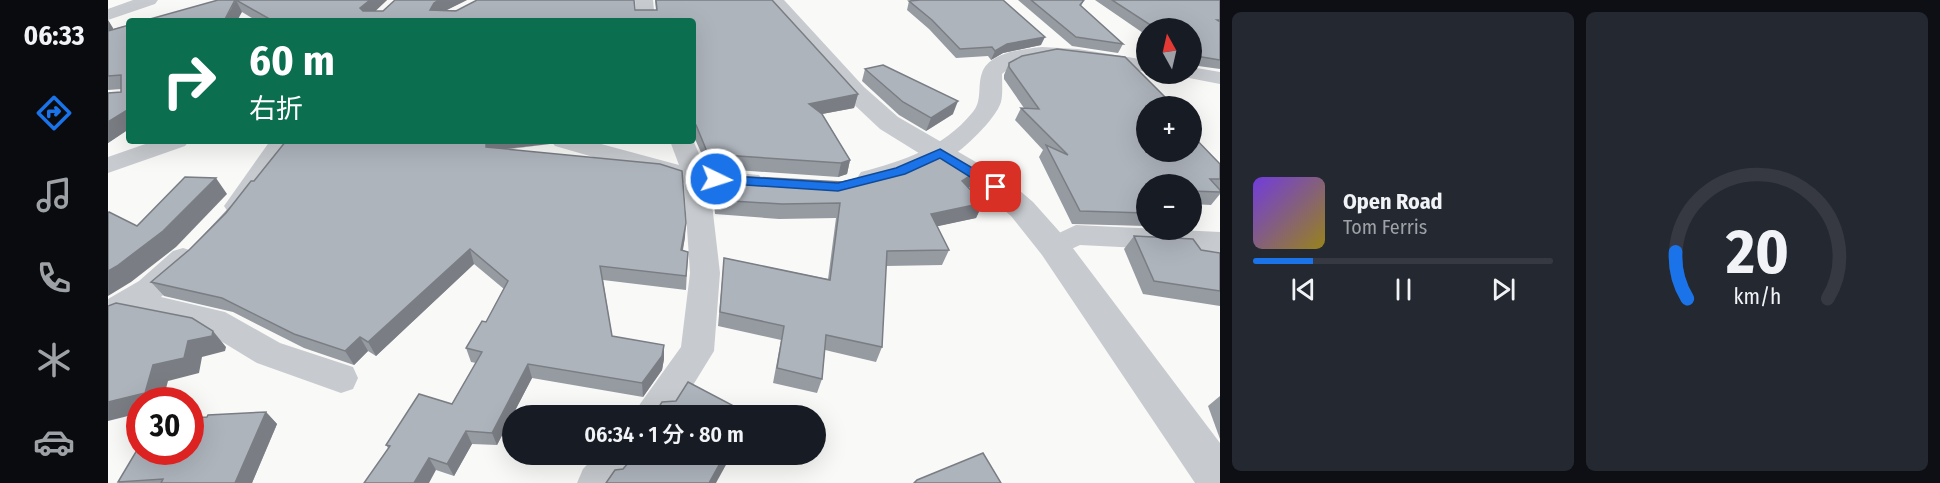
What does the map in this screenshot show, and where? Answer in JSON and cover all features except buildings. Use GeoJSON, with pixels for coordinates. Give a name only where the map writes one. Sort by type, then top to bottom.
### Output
{"type":"FeatureCollection","features":[{"type":"Feature","properties":{"kind":"street"},"geometry":{"type":"LineString","coordinates":[[108,15],[149,0]]}},
{"type":"Feature","properties":{"kind":"street"},"geometry":{"type":"LineString","coordinates":[[644,0],[646,18]]}},
{"type":"Feature","properties":{"kind":"street"},"geometry":{"type":"LineString","coordinates":[[773,0],[855,93],[889,123],[996,187],[1023,209],[1054,246],[1220,480]]}},
{"type":"Feature","properties":{"kind":"street"},"geometry":{"type":"LineString","coordinates":[[1043,35],[1067,55]]}},
{"type":"Feature","properties":{"kind":"street"},"geometry":{"type":"LineString","coordinates":[[849,184],[900,171],[940,153],[981,117],[990,102],[992,73],[1010,59],[1039,54],[1067,55],[1136,65]]}},
{"type":"Feature","properties":{"kind":"street"},"geometry":{"type":"LineString","coordinates":[[1202,76],[1220,78]]}},
{"type":"Feature","properties":{"kind":"street"},"geometry":{"type":"LineString","coordinates":[[108,165],[168,144]]}},
{"type":"Feature","properties":{"kind":"street"},"geometry":{"type":"LineString","coordinates":[[223,223],[231,215],[280,144]]}},
{"type":"Feature","properties":{"kind":"street"},"geometry":{"type":"LineString","coordinates":[[574,144],[696,178],[776,183]]}},
{"type":"Feature","properties":{"kind":"street"},"geometry":{"type":"LineString","coordinates":[[660,405],[697,351],[705,273],[696,178],[683,144]]}},
{"type":"Feature","properties":{"kind":"street"},"geometry":{"type":"LineString","coordinates":[[1054,246],[1076,235],[1220,242]]}},
{"type":"Feature","properties":{"kind":"street"},"geometry":{"type":"LineString","coordinates":[[119,309],[150,289],[198,245]]}},
{"type":"Feature","properties":{"kind":"street"},"geometry":{"type":"LineString","coordinates":[[119,309],[214,321],[269,353],[341,378]]}},
{"type":"Feature","properties":{"kind":"street"},"geometry":{"type":"LineString","coordinates":[[597,483],[613,465]]}},
{"type":"Feature","properties":{"kind":"route"},"geometry":{"type":"LineString","coordinates":[[716,179],[838,187],[900,171],[940,153],[996,187]]}}]}
